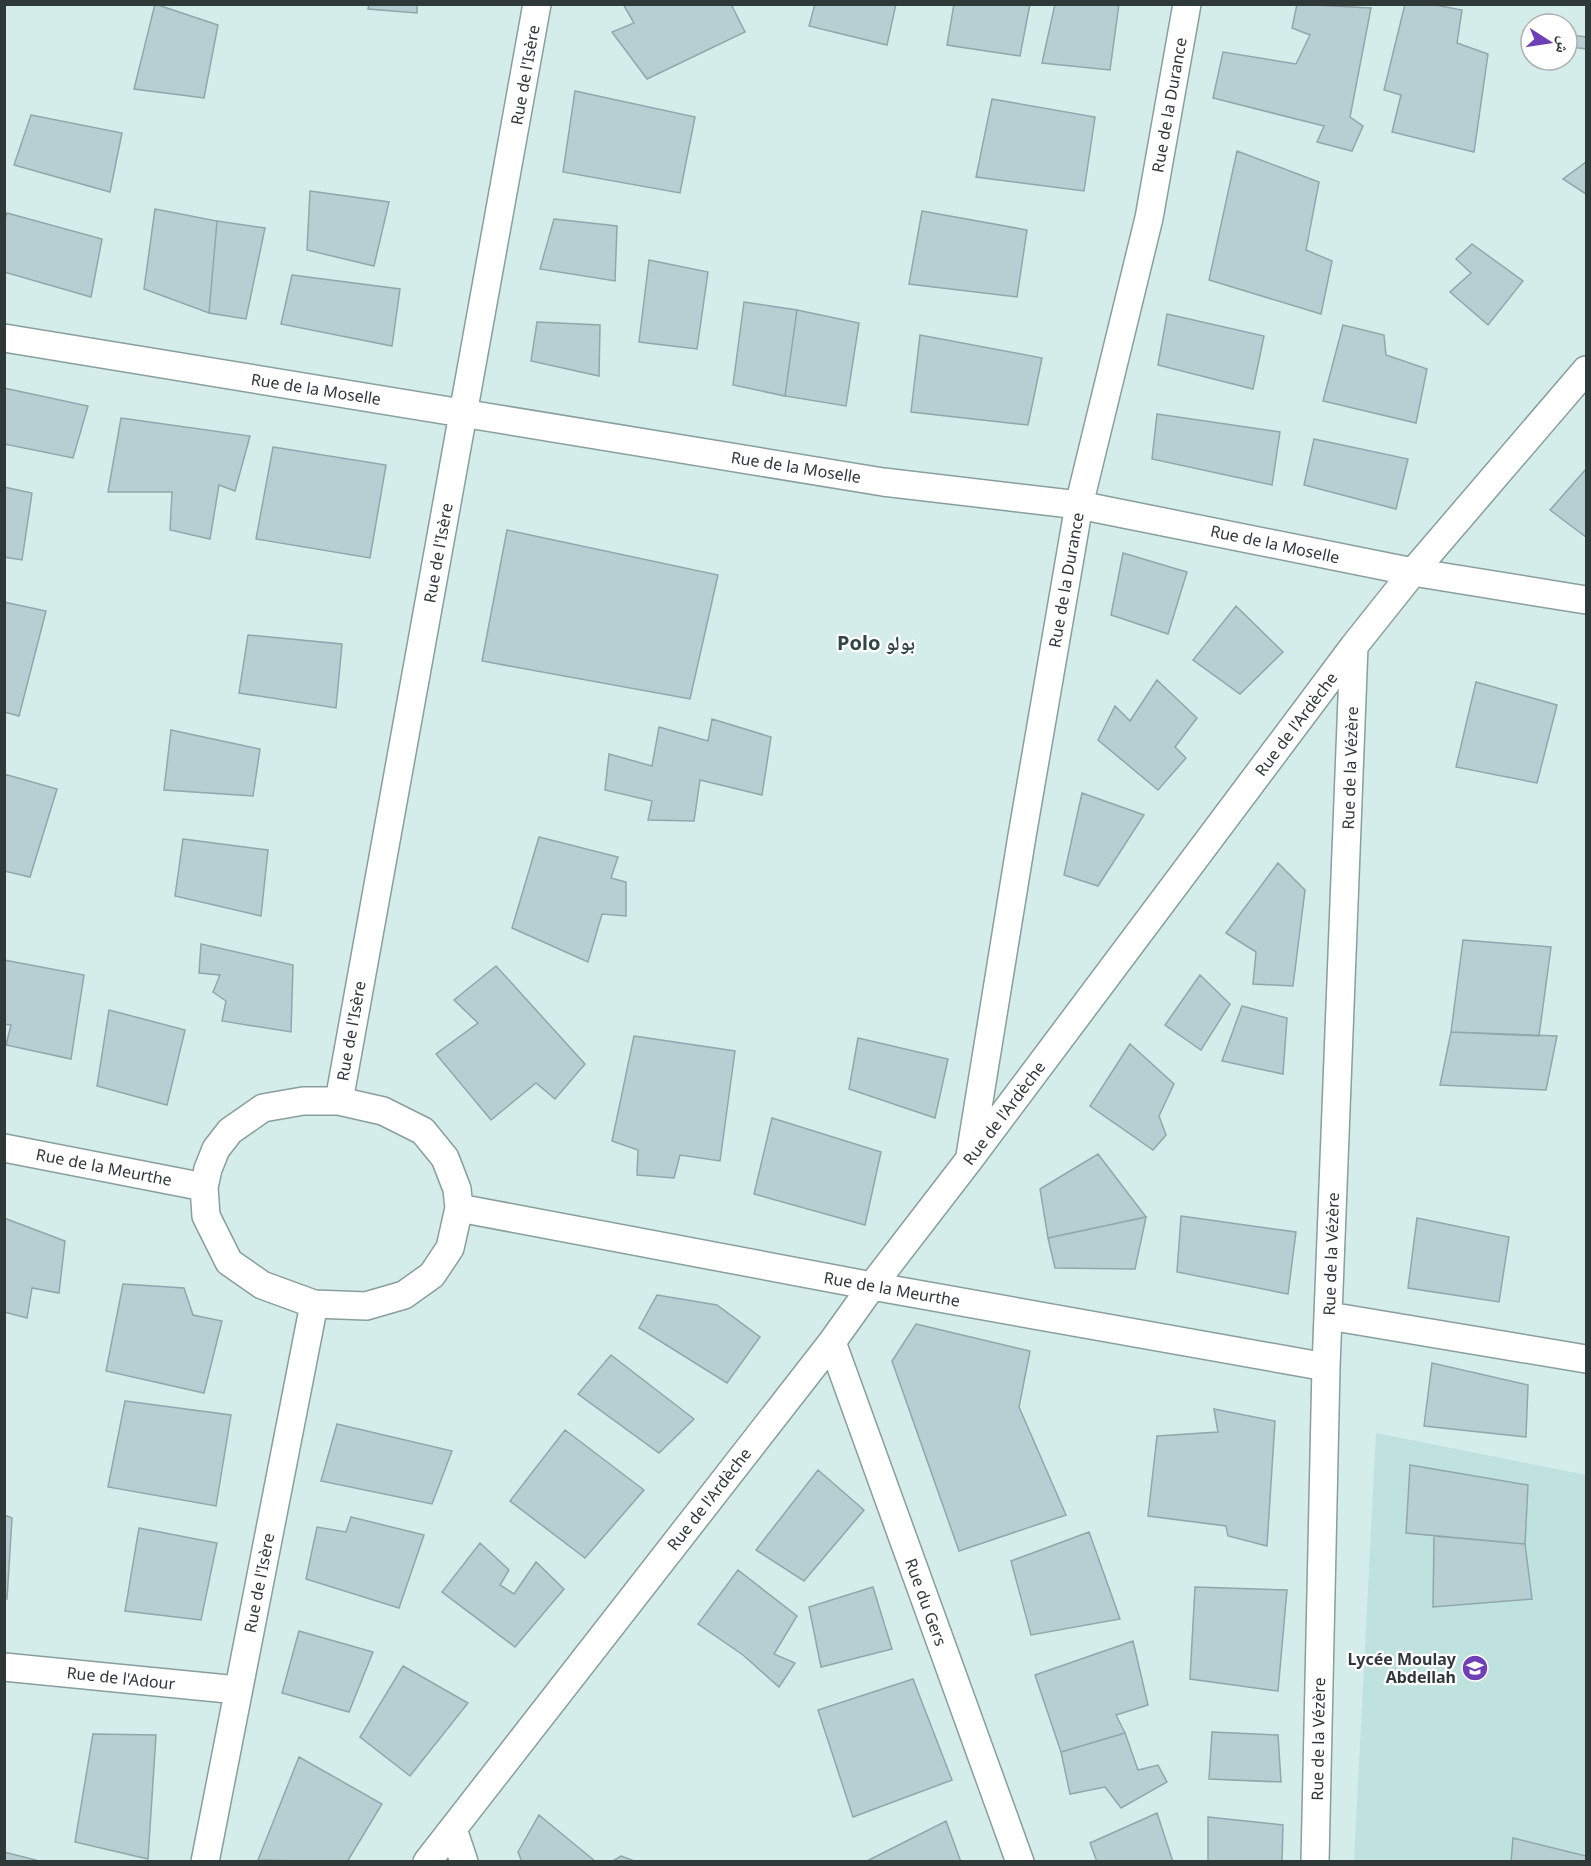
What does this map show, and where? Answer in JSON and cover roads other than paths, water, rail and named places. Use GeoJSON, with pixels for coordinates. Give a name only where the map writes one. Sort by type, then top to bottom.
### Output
{"type":"FeatureCollection","features":[{"type":"Feature","properties":{"kind":"street","name":"Rue de l'Isère"},"geometry":{"type":"LineString","coordinates":[[339,1101],[537,4]]}},
{"type":"Feature","properties":{"kind":"street","name":"Rue de la Durance"},"geometry":{"type":"LineString","coordinates":[[969,1160],[1079,505],[1149,218],[1187,4]]}},
{"type":"Feature","properties":{"kind":"street","name":"Rue de la Moselle"},"geometry":{"type":"LineString","coordinates":[[4,338],[884,482],[1079,505],[1413,572],[1587,600]]}},
{"type":"Feature","properties":{"kind":"street","name":"Rue de l'Ardèche"},"geometry":{"type":"LineString","coordinates":[[428,1862],[832,1342],[1354,646],[1413,572],[1587,370]]}},
{"type":"Feature","properties":{"kind":"street","name":"Rue de la Vézère"},"geometry":{"type":"LineString","coordinates":[[1315,1862],[1326,1367],[1354,646]]}},
{"type":"Feature","properties":{"kind":"street"},"geometry":{"type":"LineString","coordinates":[[303,1101],[339,1101],[382,1111],[423,1131],[445,1158],[457,1189],[459,1208],[450,1248],[432,1275],[405,1295],[366,1306],[314,1304],[262,1286],[229,1262],[206,1216],[204,1187],[208,1169],[216,1149],[230,1131],[263,1108],[303,1101]]}},
{"type":"Feature","properties":{"kind":"street","name":"Rue de la Meurthe"},"geometry":{"type":"LineString","coordinates":[[4,1148],[204,1187]]}},
{"type":"Feature","properties":{"kind":"street","name":"Rue de la Meurthe"},"geometry":{"type":"LineString","coordinates":[[459,1208],[872,1286],[1326,1367]]}},
{"type":"Feature","properties":{"kind":"street","name":"Rue de l'Isère"},"geometry":{"type":"LineString","coordinates":[[205,1862],[314,1304]]}},
{"type":"Feature","properties":{"kind":"street"},"geometry":{"type":"LineString","coordinates":[[1329,1316],[1587,1359]]}},
{"type":"Feature","properties":{"kind":"street","name":"Rue du Gers"},"geometry":{"type":"LineString","coordinates":[[832,1342],[1020,1862]]}},
{"type":"Feature","properties":{"kind":"street","name":"Rue de l'Adour"},"geometry":{"type":"LineString","coordinates":[[4,1667],[238,1690]]}},
{"type":"Feature","properties":{"kind":"street"},"geometry":{"type":"LineString","coordinates":[[453,1829],[464,1862]]}},
{"type":"Feature","properties":{"kind":"place","name":"Lycée Moulay Abdellah"},"geometry":{"type":"Point","coordinates":[1475,1668]}},
{"type":"Feature","properties":{"kind":"district","name":"Polo بولو"},"geometry":{"type":"Point","coordinates":[876,642]}}]}
